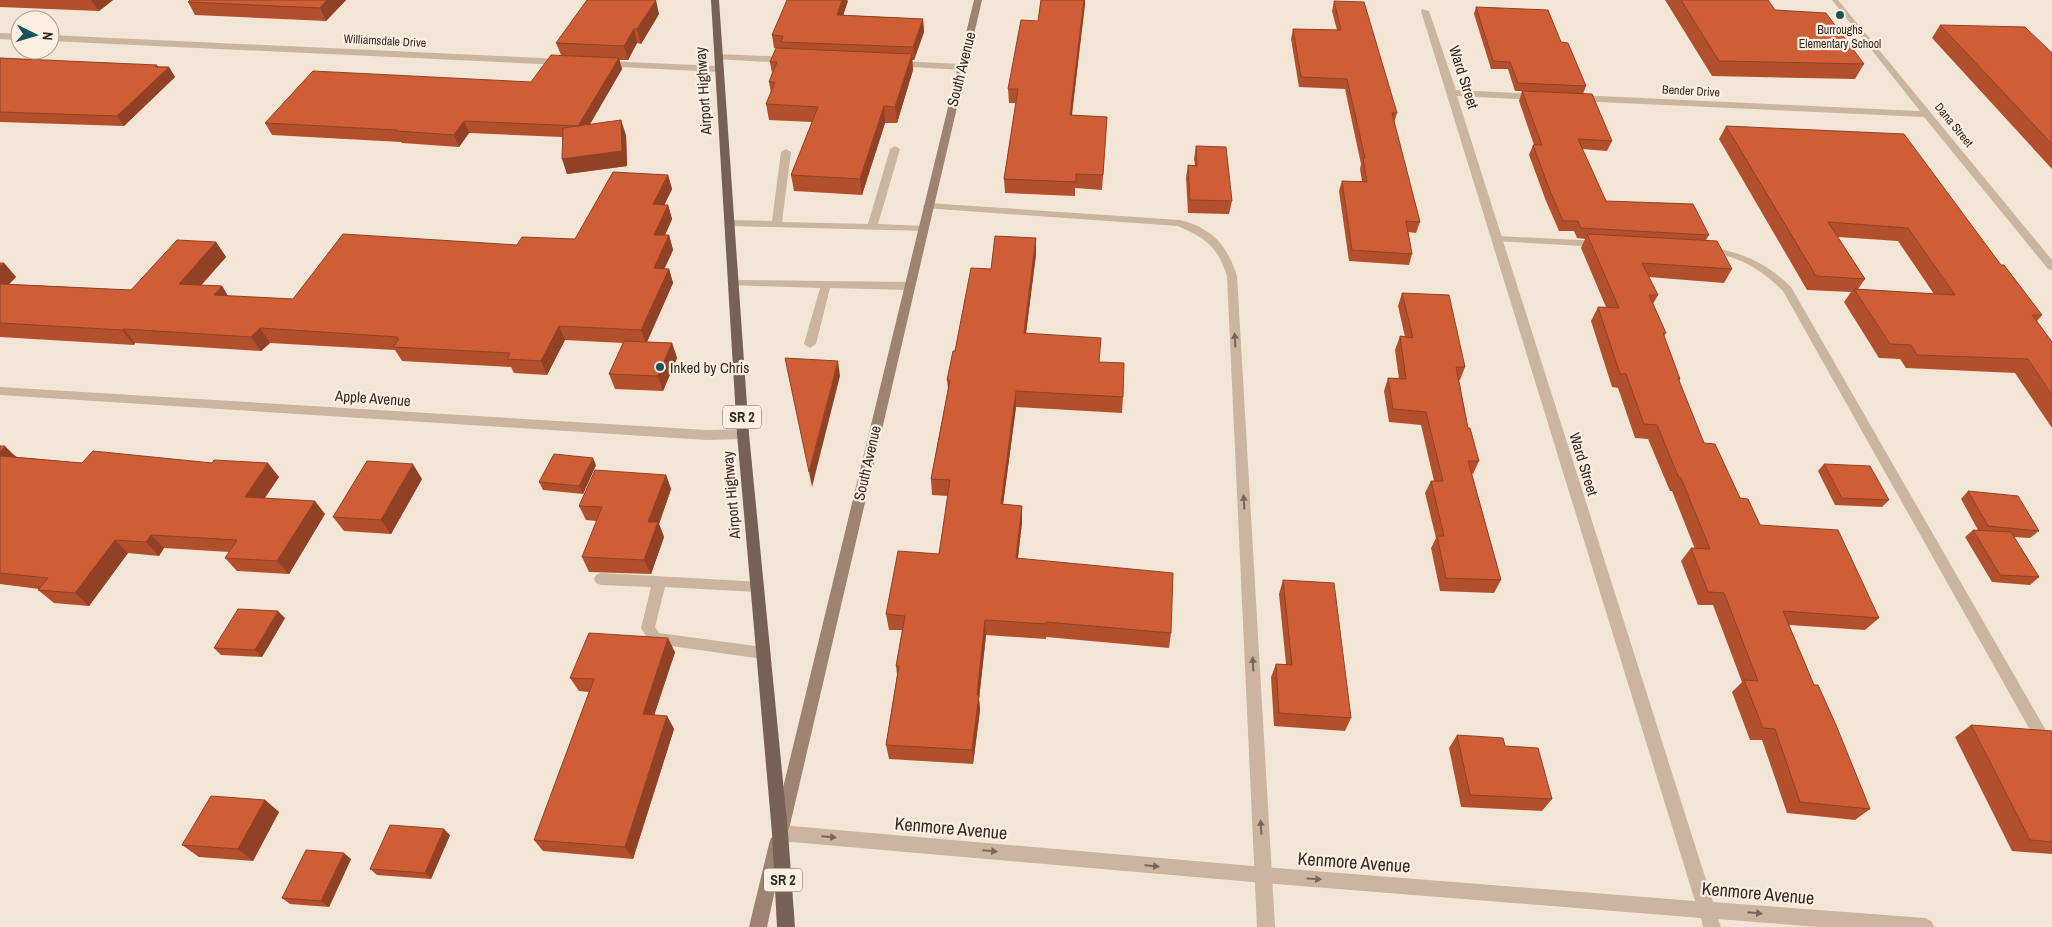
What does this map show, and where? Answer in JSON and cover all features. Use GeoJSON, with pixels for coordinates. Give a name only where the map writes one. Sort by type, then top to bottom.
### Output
{"type":"FeatureCollection","features":[{"type":"Feature","properties":{"kind":"main road","name":"Airport Highway"},"geometry":{"type":"LineString","coordinates":[[715,0],[743,434],[780,833],[786,927]]}},
{"type":"Feature","properties":{"kind":"street","name":"South Avenue"},"geometry":{"type":"LineString","coordinates":[[758,927],[978,0]]}},
{"type":"Feature","properties":{"kind":"street","name":"Dana Street"},"geometry":{"type":"LineString","coordinates":[[1835,0],[2050,264]]}},
{"type":"Feature","properties":{"kind":"street","name":"Ward Street"},"geometry":{"type":"LineString","coordinates":[[1425,10],[1712,927]]}},
{"type":"Feature","properties":{"kind":"street","name":"Williamsdale Drive"},"geometry":{"type":"LineString","coordinates":[[60,38],[574,62]]}},
{"type":"Feature","properties":{"kind":"street"},"geometry":{"type":"LineString","coordinates":[[594,63],[718,63],[796,60]]}},
{"type":"Feature","properties":{"kind":"street"},"geometry":{"type":"LineString","coordinates":[[884,64],[962,67]]}},
{"type":"Feature","properties":{"kind":"street"},"geometry":{"type":"LineString","coordinates":[[1452,93],[1552,97]]}},
{"type":"Feature","properties":{"kind":"street","name":"Bender Drive"},"geometry":{"type":"LineString","coordinates":[[1572,98],[1929,114]]}},
{"type":"Feature","properties":{"kind":"street"},"geometry":{"type":"LineString","coordinates":[[872,227],[895,149]]}},
{"type":"Feature","properties":{"kind":"street"},"geometry":{"type":"LineString","coordinates":[[777,223],[786,152]]}},
{"type":"Feature","properties":{"kind":"street"},"geometry":{"type":"LineString","coordinates":[[928,206],[1180,223],[1215,241],[1226,255],[1232,276],[1266,927]]}},
{"type":"Feature","properties":{"kind":"street"},"geometry":{"type":"LineString","coordinates":[[729,223],[923,229]]}},
{"type":"Feature","properties":{"kind":"street"},"geometry":{"type":"LineString","coordinates":[[1498,239],[1614,245]]}},
{"type":"Feature","properties":{"kind":"street"},"geometry":{"type":"LineString","coordinates":[[1692,250],[1712,250],[1753,262],[1774,275],[1787,290],[2052,756]]}},
{"type":"Feature","properties":{"kind":"street"},"geometry":{"type":"LineString","coordinates":[[733,283],[909,286]]}},
{"type":"Feature","properties":{"kind":"street"},"geometry":{"type":"LineString","coordinates":[[810,344],[826,284]]}},
{"type":"Feature","properties":{"kind":"street","name":"Apple Avenue"},"geometry":{"type":"LineString","coordinates":[[0,391],[707,435],[743,434]]}},
{"type":"Feature","properties":{"kind":"street"},"geometry":{"type":"LineString","coordinates":[[601,579],[757,586]]}},
{"type":"Feature","properties":{"kind":"street"},"geometry":{"type":"LineString","coordinates":[[659,582],[648,628],[655,639],[763,653]]}},
{"type":"Feature","properties":{"kind":"street","name":"Kenmore Avenue"},"geometry":{"type":"LineString","coordinates":[[780,833],[1264,875],[1925,927]]}},
{"type":"Feature","properties":{"kind":"building"},"geometry":{"type":"Polygon","coordinates":[[[190,0],[327,0],[320,8],[188,2],[190,0]]]}},
{"type":"Feature","properties":{"kind":"building"},"geometry":{"type":"Polygon","coordinates":[[[587,0],[656,0],[624,46],[556,43],[587,0]]]}},
{"type":"Feature","properties":{"kind":"building"},"geometry":{"type":"Polygon","coordinates":[[[787,0],[842,0],[837,15],[923,19],[913,47],[781,42],[783,36],[772,35],[787,0]]]}},
{"type":"Feature","properties":{"kind":"building"},"geometry":{"type":"Polygon","coordinates":[[[1041,0],[1084,0],[1070,115],[1107,117],[1103,175],[1076,174],[1076,182],[1004,179],[1018,89],[1008,89],[1021,20],[1038,21],[1041,0]]]}},
{"type":"Feature","properties":{"kind":"building"},"geometry":{"type":"Polygon","coordinates":[[[1681,0],[1768,0],[1775,10],[1826,13],[1864,64],[1719,61],[1681,0]]]}},
{"type":"Feature","properties":{"kind":"building"},"geometry":{"type":"Polygon","coordinates":[[[1334,1],[1364,2],[1397,113],[1392,113],[1420,222],[1406,221],[1412,254],[1352,250],[1342,181],[1367,182],[1363,158],[1365,158],[1347,79],[1301,77],[1293,29],[1341,30],[1334,1]]]}},
{"type":"Feature","properties":{"kind":"building"},"geometry":{"type":"Polygon","coordinates":[[[1476,7],[1548,10],[1561,42],[1568,43],[1586,86],[1518,83],[1510,62],[1493,61],[1476,7]]]}},
{"type":"Feature","properties":{"kind":"building"},"geometry":{"type":"Polygon","coordinates":[[[1940,25],[2025,27],[2052,53],[2052,144],[1940,25]]]}},
{"type":"Feature","properties":{"kind":"building"},"geometry":{"type":"Polygon","coordinates":[[[776,48],[912,54],[895,107],[884,106],[860,179],[791,175],[818,107],[766,104],[775,82],[769,82],[777,62],[770,62],[776,48]]]}},
{"type":"Feature","properties":{"kind":"building"},"geometry":{"type":"Polygon","coordinates":[[[551,55],[619,58],[578,126],[464,121],[454,135],[265,123],[313,71],[531,82],[551,55]]]}},
{"type":"Feature","properties":{"kind":"building"},"geometry":{"type":"Polygon","coordinates":[[[0,58],[169,67],[117,116],[0,112],[0,58]]]}},
{"type":"Feature","properties":{"kind":"building"},"geometry":{"type":"Polygon","coordinates":[[[1522,91],[1592,94],[1612,141],[1578,139],[1606,201],[1693,204],[1709,235],[1581,228],[1578,221],[1563,221],[1533,145],[1542,145],[1522,91]]]}},
{"type":"Feature","properties":{"kind":"building"},"geometry":{"type":"Polygon","coordinates":[[[621,120],[622,151],[562,159],[563,128],[621,120]]]}},
{"type":"Feature","properties":{"kind":"building"},"geometry":{"type":"Polygon","coordinates":[[[1726,126],[1904,134],[2001,265],[2004,265],[2042,315],[2032,315],[2052,342],[2052,395],[2028,359],[1917,355],[1911,345],[1890,344],[1854,289],[1955,295],[1908,228],[1828,222],[1865,279],[1816,276],[1726,126]]]}},
{"type":"Feature","properties":{"kind":"building"},"geometry":{"type":"Polygon","coordinates":[[[1196,146],[1226,147],[1232,201],[1190,200],[1188,165],[1197,166],[1196,146]]]}},
{"type":"Feature","properties":{"kind":"building"},"geometry":{"type":"Polygon","coordinates":[[[613,172],[668,175],[653,204],[668,205],[654,235],[669,235],[654,268],[669,269],[641,330],[559,326],[541,361],[507,359],[510,353],[393,347],[399,339],[396,339],[398,337],[260,328],[251,337],[0,323],[0,284],[131,290],[177,240],[216,242],[179,284],[222,286],[214,295],[293,299],[343,234],[517,245],[522,237],[575,239],[613,172]]]}},
{"type":"Feature","properties":{"kind":"building"},"geometry":{"type":"Polygon","coordinates":[[[1587,234],[1717,241],[1732,269],[1642,263],[1658,295],[1649,295],[1666,333],[1663,333],[1680,379],[1678,378],[1704,443],[1715,444],[1740,498],[1748,499],[1760,525],[1838,530],[1879,618],[1783,611],[1814,685],[1818,685],[1836,725],[1870,809],[1800,802],[1775,729],[1763,728],[1744,680],[1758,681],[1724,593],[1708,592],[1691,548],[1710,549],[1657,425],[1644,424],[1626,374],[1620,374],[1598,307],[1619,308],[1587,234]]]}},
{"type":"Feature","properties":{"kind":"building"},"geometry":{"type":"Polygon","coordinates":[[[995,236],[1036,238],[1024,333],[1101,338],[1099,362],[1124,363],[1123,397],[1016,391],[1001,504],[1022,506],[1016,558],[1173,573],[1171,633],[1046,622],[1046,624],[985,620],[972,750],[886,745],[899,666],[896,666],[905,616],[886,614],[898,551],[939,554],[950,480],[931,479],[950,380],[947,380],[953,351],[955,351],[971,268],[991,269],[995,236]]]}},
{"type":"Feature","properties":{"kind":"building"},"geometry":{"type":"Polygon","coordinates":[[[1402,293],[1449,295],[1465,367],[1456,367],[1468,428],[1470,428],[1479,461],[1468,461],[1501,580],[1446,578],[1437,536],[1444,536],[1431,481],[1443,481],[1426,412],[1393,409],[1388,378],[1406,379],[1400,336],[1413,338],[1402,293]]]}},
{"type":"Feature","properties":{"kind":"building"},"geometry":{"type":"Polygon","coordinates":[[[624,341],[672,343],[658,376],[609,374],[624,341]]]}},
{"type":"Feature","properties":{"kind":"building"},"geometry":{"type":"Polygon","coordinates":[[[785,358],[838,361],[809,472],[785,358]]]}},
{"type":"Feature","properties":{"kind":"building"},"geometry":{"type":"Polygon","coordinates":[[[93,451],[212,463],[214,460],[268,463],[245,497],[315,501],[277,561],[225,558],[237,540],[151,535],[146,542],[115,540],[75,593],[38,590],[48,578],[0,573],[0,456],[82,463],[93,451]]]}},
{"type":"Feature","properties":{"kind":"building"},"geometry":{"type":"Polygon","coordinates":[[[554,454],[593,458],[579,486],[539,482],[554,454]]]}},
{"type":"Feature","properties":{"kind":"building"},"geometry":{"type":"Polygon","coordinates":[[[367,461],[413,464],[381,520],[333,517],[367,461]]]}},
{"type":"Feature","properties":{"kind":"building"},"geometry":{"type":"Polygon","coordinates":[[[1824,464],[1870,466],[1889,500],[1842,498],[1824,464]]]}},
{"type":"Feature","properties":{"kind":"building"},"geometry":{"type":"Polygon","coordinates":[[[595,470],[666,475],[648,522],[658,522],[644,560],[582,557],[602,507],[579,506],[595,470]]]}},
{"type":"Feature","properties":{"kind":"building"},"geometry":{"type":"Polygon","coordinates":[[[1968,491],[2018,496],[2039,531],[1988,526],[1968,491]]]}},
{"type":"Feature","properties":{"kind":"building"},"geometry":{"type":"Polygon","coordinates":[[[1973,530],[2011,532],[2039,577],[2000,575],[1973,530]]]}},
{"type":"Feature","properties":{"kind":"building"},"geometry":{"type":"Polygon","coordinates":[[[1283,580],[1334,583],[1351,718],[1279,713],[1276,664],[1292,665],[1283,580]]]}},
{"type":"Feature","properties":{"kind":"building"},"geometry":{"type":"Polygon","coordinates":[[[238,609],[278,611],[255,650],[214,648],[238,609]]]}},
{"type":"Feature","properties":{"kind":"building"},"geometry":{"type":"Polygon","coordinates":[[[589,633],[668,638],[643,714],[667,716],[625,847],[534,840],[594,679],[570,678],[589,633]]]}},
{"type":"Feature","properties":{"kind":"building"},"geometry":{"type":"Polygon","coordinates":[[[1971,725],[2052,731],[2052,842],[2030,840],[1971,725]]]}},
{"type":"Feature","properties":{"kind":"building"},"geometry":{"type":"Polygon","coordinates":[[[1457,735],[1503,738],[1505,746],[1538,748],[1552,799],[1470,795],[1457,735]]]}},
{"type":"Feature","properties":{"kind":"building"},"geometry":{"type":"Polygon","coordinates":[[[211,796],[265,800],[238,849],[182,845],[211,796]]]}},
{"type":"Feature","properties":{"kind":"building"},"geometry":{"type":"Polygon","coordinates":[[[390,825],[444,829],[425,873],[370,869],[390,825]]]}},
{"type":"Feature","properties":{"kind":"building"},"geometry":{"type":"Polygon","coordinates":[[[306,850],[344,853],[321,901],[282,898],[306,850]]]}},
{"type":"Feature","properties":{"kind":"place","name":"Burroughs Elementary School"},"geometry":{"type":"Point","coordinates":[1840,15]}},
{"type":"Feature","properties":{"kind":"place","name":"Inked by Chris"},"geometry":{"type":"Point","coordinates":[660,367]}}]}
